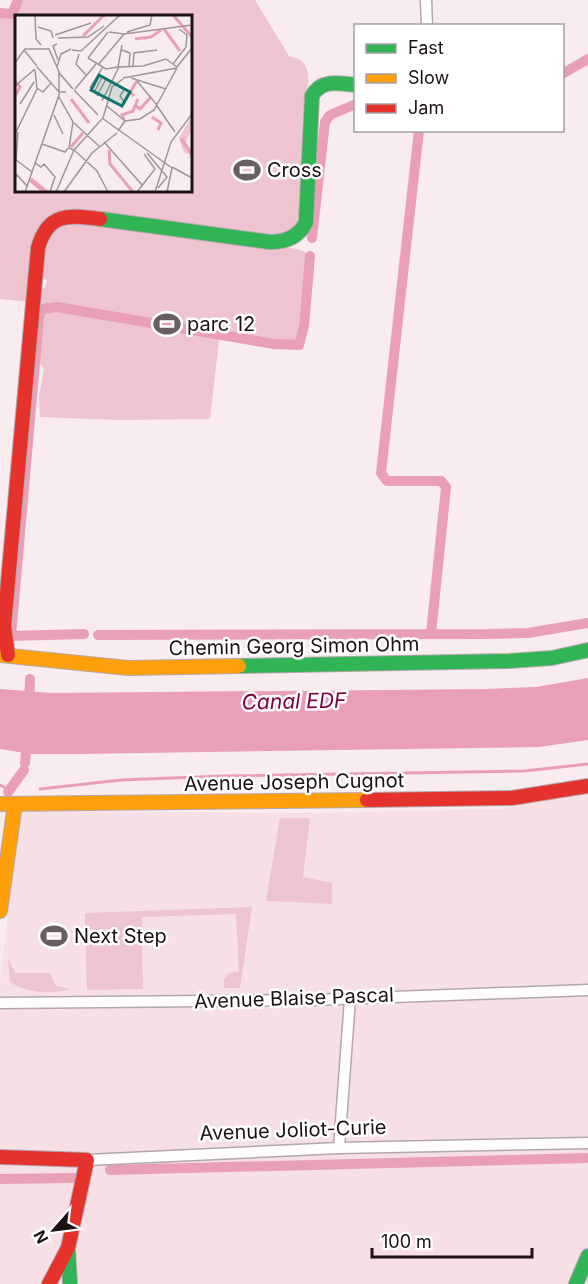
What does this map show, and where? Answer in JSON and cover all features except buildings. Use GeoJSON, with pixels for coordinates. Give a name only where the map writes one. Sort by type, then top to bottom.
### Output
{"type":"FeatureCollection","features":[{"type":"Feature","properties":{"kind":"street"},"geometry":{"type":"LineString","coordinates":[[426,0],[427,24]]}},
{"type":"Feature","properties":{"kind":"street"},"geometry":{"type":"LineString","coordinates":[[4,655],[2,630],[37,256],[47,227],[59,218],[74,216],[270,242],[289,240],[299,233],[306,222],[310,105],[313,91],[328,82],[354,85]]}},
{"type":"Feature","properties":{"kind":"street","name":"Chemin Georg Simon Ohm"},"geometry":{"type":"LineString","coordinates":[[4,655],[139,669],[509,661],[552,658],[588,650]]}},
{"type":"Feature","properties":{"kind":"street","name":"Avenue Joseph Cugnot"},"geometry":{"type":"LineString","coordinates":[[0,804],[512,798],[588,786]]}},
{"type":"Feature","properties":{"kind":"street"},"geometry":{"type":"LineString","coordinates":[[0,911],[15,804]]}},
{"type":"Feature","properties":{"kind":"street","name":"Avenue Blaise Pascal"},"geometry":{"type":"LineString","coordinates":[[0,1003],[350,999],[588,990]]}},
{"type":"Feature","properties":{"kind":"street"},"geometry":{"type":"LineString","coordinates":[[339,1148],[350,999]]}},
{"type":"Feature","properties":{"kind":"street","name":"Avenue Joliot-Curie"},"geometry":{"type":"LineString","coordinates":[[0,1156],[87,1160],[339,1148],[588,1143]]}},
{"type":"Feature","properties":{"kind":"street"},"geometry":{"type":"LineString","coordinates":[[70,1284],[68,1248],[87,1160]]}},
{"type":"Feature","properties":{"kind":"street"},"geometry":{"type":"LineString","coordinates":[[49,1284],[68,1248]]}},
{"type":"Feature","properties":{"kind":"street"},"geometry":{"type":"LineString","coordinates":[[576,1284],[588,1256]]}},
{"type":"Feature","properties":{"kind":"shaded area","name":"Cross"},"geometry":{"type":"Polygon","coordinates":[[[16,0],[255,0],[289,56],[302,61],[308,76],[302,126],[302,199],[295,227],[279,237],[56,213],[40,226],[29,302],[0,299],[0,15],[12,15],[16,0]]]}},
{"type":"Feature","properties":{"kind":"shaded area","name":"parc 12"},"geometry":{"type":"Polygon","coordinates":[[[60,221],[212,237],[297,249],[307,253],[297,342],[220,332],[210,419],[117,420],[40,417],[39,396],[44,369],[34,356],[38,288],[45,288],[47,280],[39,274],[43,244],[60,221]]]}},
{"type":"Feature","properties":{"kind":"shaded area"},"geometry":{"type":"Polygon","coordinates":[[[588,792],[588,1284],[0,1284],[0,981],[20,811],[306,813],[500,809],[588,792]]]}},
{"type":"Feature","properties":{"kind":"shaded area"},"geometry":{"type":"Polygon","coordinates":[[[280,818],[310,818],[303,877],[332,883],[332,904],[266,901],[280,818]]]}},
{"type":"Feature","properties":{"kind":"shaded area"},"geometry":{"type":"Polygon","coordinates":[[[252,907],[240,988],[224,988],[224,979],[229,973],[239,971],[236,914],[142,917],[143,989],[87,990],[85,913],[252,907]]]}},
{"type":"Feature","properties":{"kind":"shaded area"},"geometry":{"type":"Polygon","coordinates":[[[8,958],[15,973],[50,973],[56,986],[71,989],[40,992],[17,986],[10,982],[8,958]]]}},
{"type":"Feature","properties":{"kind":"water","name":"Canal EDF"},"geometry":{"type":"Polygon","coordinates":[[[588,678],[588,740],[539,747],[78,754],[31,754],[0,749],[0,689],[52,693],[485,689],[536,687],[588,678]]]}},
{"type":"Feature","properties":{"kind":"waterway"},"geometry":{"type":"LineString","coordinates":[[0,13],[12,14],[18,0]]}},
{"type":"Feature","properties":{"kind":"waterway"},"geometry":{"type":"LineString","coordinates":[[564,73],[588,59]]}},
{"type":"Feature","properties":{"kind":"waterway"},"geometry":{"type":"LineString","coordinates":[[312,238],[325,122],[330,115],[354,105]]}},
{"type":"Feature","properties":{"kind":"waterway"},"geometry":{"type":"LineString","coordinates":[[419,132],[381,473],[387,481],[441,481],[446,487],[431,634]]}},
{"type":"Feature","properties":{"kind":"waterway"},"geometry":{"type":"LineString","coordinates":[[84,634],[11,636],[39,317],[42,309],[57,307],[274,344],[299,345],[304,326],[310,256]]}},
{"type":"Feature","properties":{"kind":"waterway"},"geometry":{"type":"LineString","coordinates":[[98,635],[489,634],[528,633],[588,623]]}},
{"type":"Feature","properties":{"kind":"waterway"},"geometry":{"type":"LineString","coordinates":[[29,703],[30,679]]}},
{"type":"Feature","properties":{"kind":"waterway"},"geometry":{"type":"LineString","coordinates":[[25,763],[27,740]]}},
{"type":"Feature","properties":{"kind":"waterway"},"geometry":{"type":"LineString","coordinates":[[40,789],[121,780],[524,771],[588,764]]}},
{"type":"Feature","properties":{"kind":"waterway"},"geometry":{"type":"LineString","coordinates":[[8,792],[24,770]]}},
{"type":"Feature","properties":{"kind":"waterway"},"geometry":{"type":"LineString","coordinates":[[0,785],[4,787]]}},
{"type":"Feature","properties":{"kind":"waterway"},"geometry":{"type":"LineString","coordinates":[[110,1170],[588,1158]]}},
{"type":"Feature","properties":{"kind":"waterway"},"geometry":{"type":"LineString","coordinates":[[0,1179],[74,1178]]}},
{"type":"Feature","properties":{"kind":"traffic: fast"},"geometry":{"type":"LineString","coordinates":[[100,219],[270,242],[291,238],[306,222],[312,96],[320,87],[331,83],[354,85]]}},
{"type":"Feature","properties":{"kind":"traffic: fast"},"geometry":{"type":"LineString","coordinates":[[239,666],[509,661],[552,658],[588,650]]}},
{"type":"Feature","properties":{"kind":"traffic: fast"},"geometry":{"type":"LineString","coordinates":[[68,1248],[70,1284]]}},
{"type":"Feature","properties":{"kind":"traffic: fast"},"geometry":{"type":"LineString","coordinates":[[576,1284],[588,1256]]}},
{"type":"Feature","properties":{"kind":"traffic: slow"},"geometry":{"type":"LineString","coordinates":[[0,655],[128,668],[239,666]]}},
{"type":"Feature","properties":{"kind":"traffic: slow"},"geometry":{"type":"LineString","coordinates":[[0,804],[367,800]]}},
{"type":"Feature","properties":{"kind":"traffic: slow"},"geometry":{"type":"LineString","coordinates":[[0,911],[15,804]]}},
{"type":"Feature","properties":{"kind":"traffic: jam"},"geometry":{"type":"LineString","coordinates":[[8,655],[4,626],[38,248],[42,236],[54,222],[69,217],[100,219]]}},
{"type":"Feature","properties":{"kind":"traffic: jam"},"geometry":{"type":"LineString","coordinates":[[367,800],[512,798],[588,786]]}},
{"type":"Feature","properties":{"kind":"traffic: jam"},"geometry":{"type":"LineString","coordinates":[[0,1157],[87,1160],[68,1248],[49,1284]]}},
{"type":"Feature","properties":{"kind":"place","name":"Cross"},"geometry":{"type":"Point","coordinates":[247,170]}},
{"type":"Feature","properties":{"kind":"place","name":"parc 12"},"geometry":{"type":"Point","coordinates":[167,324]}},
{"type":"Feature","properties":{"kind":"place","name":"Next Step"},"geometry":{"type":"Point","coordinates":[54,936]}}]}
